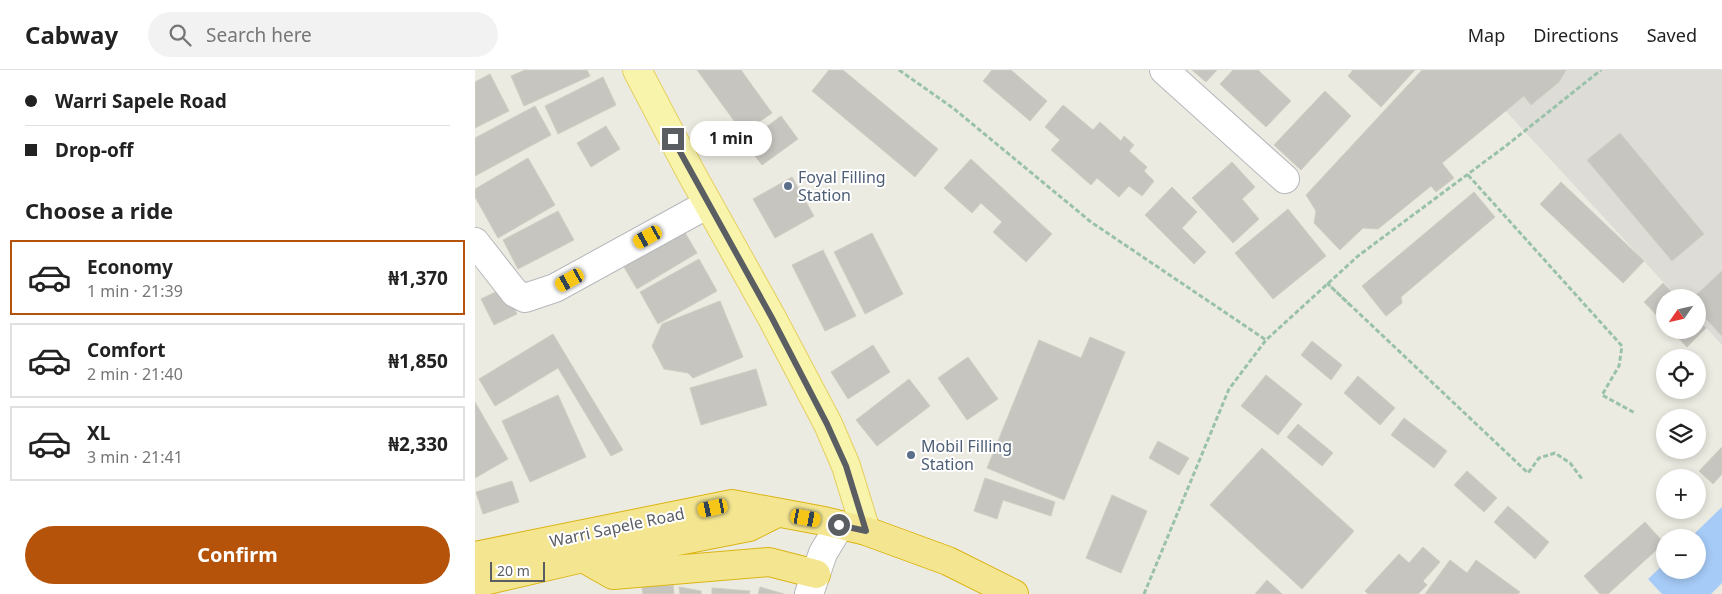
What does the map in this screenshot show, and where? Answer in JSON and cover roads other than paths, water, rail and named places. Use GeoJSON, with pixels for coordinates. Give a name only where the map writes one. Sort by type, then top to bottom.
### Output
{"type":"FeatureCollection","features":[{"type":"Feature","properties":{"kind":"highway","name":"Warri Sapele Road"},"geometry":{"type":"LineString","coordinates":[[491,562],[732,504],[866,531],[948,561],[1014,594]]}},
{"type":"Feature","properties":{"kind":"highway"},"geometry":{"type":"LineString","coordinates":[[475,583],[491,562],[583,558],[617,553],[749,527],[777,513]]}},
{"type":"Feature","properties":{"kind":"highway"},"geometry":{"type":"LineString","coordinates":[[583,558],[613,574],[769,562],[813,584]]}},
{"type":"Feature","properties":{"kind":"main road"},"geometry":{"type":"LineString","coordinates":[[637,70],[708,204],[772,318],[827,424],[846,466],[866,531]]}},
{"type":"Feature","properties":{"kind":"street"},"geometry":{"type":"LineString","coordinates":[[1164,70],[1285,179]]}},
{"type":"Feature","properties":{"kind":"street"},"geometry":{"type":"LineString","coordinates":[[475,242],[515,293],[525,298],[555,288],[708,204]]}},
{"type":"Feature","properties":{"kind":"street"},"geometry":{"type":"LineString","coordinates":[[813,584],[823,553],[839,525]]}},
{"type":"Feature","properties":{"kind":"water"},"geometry":{"type":"Polygon","coordinates":[[[1722,507],[1722,583],[1711,594],[1662,594],[1648,579],[1656,571],[1656,579],[1706,579],[1706,529],[1699,529],[1722,507]]]}},
{"type":"Feature","properties":{"kind":"place","name":"Foyal Filling Station"},"geometry":{"type":"Point","coordinates":[788,186]}},
{"type":"Feature","properties":{"kind":"place","name":"Mobil Filling Station"},"geometry":{"type":"Point","coordinates":[911,455]}}]}
